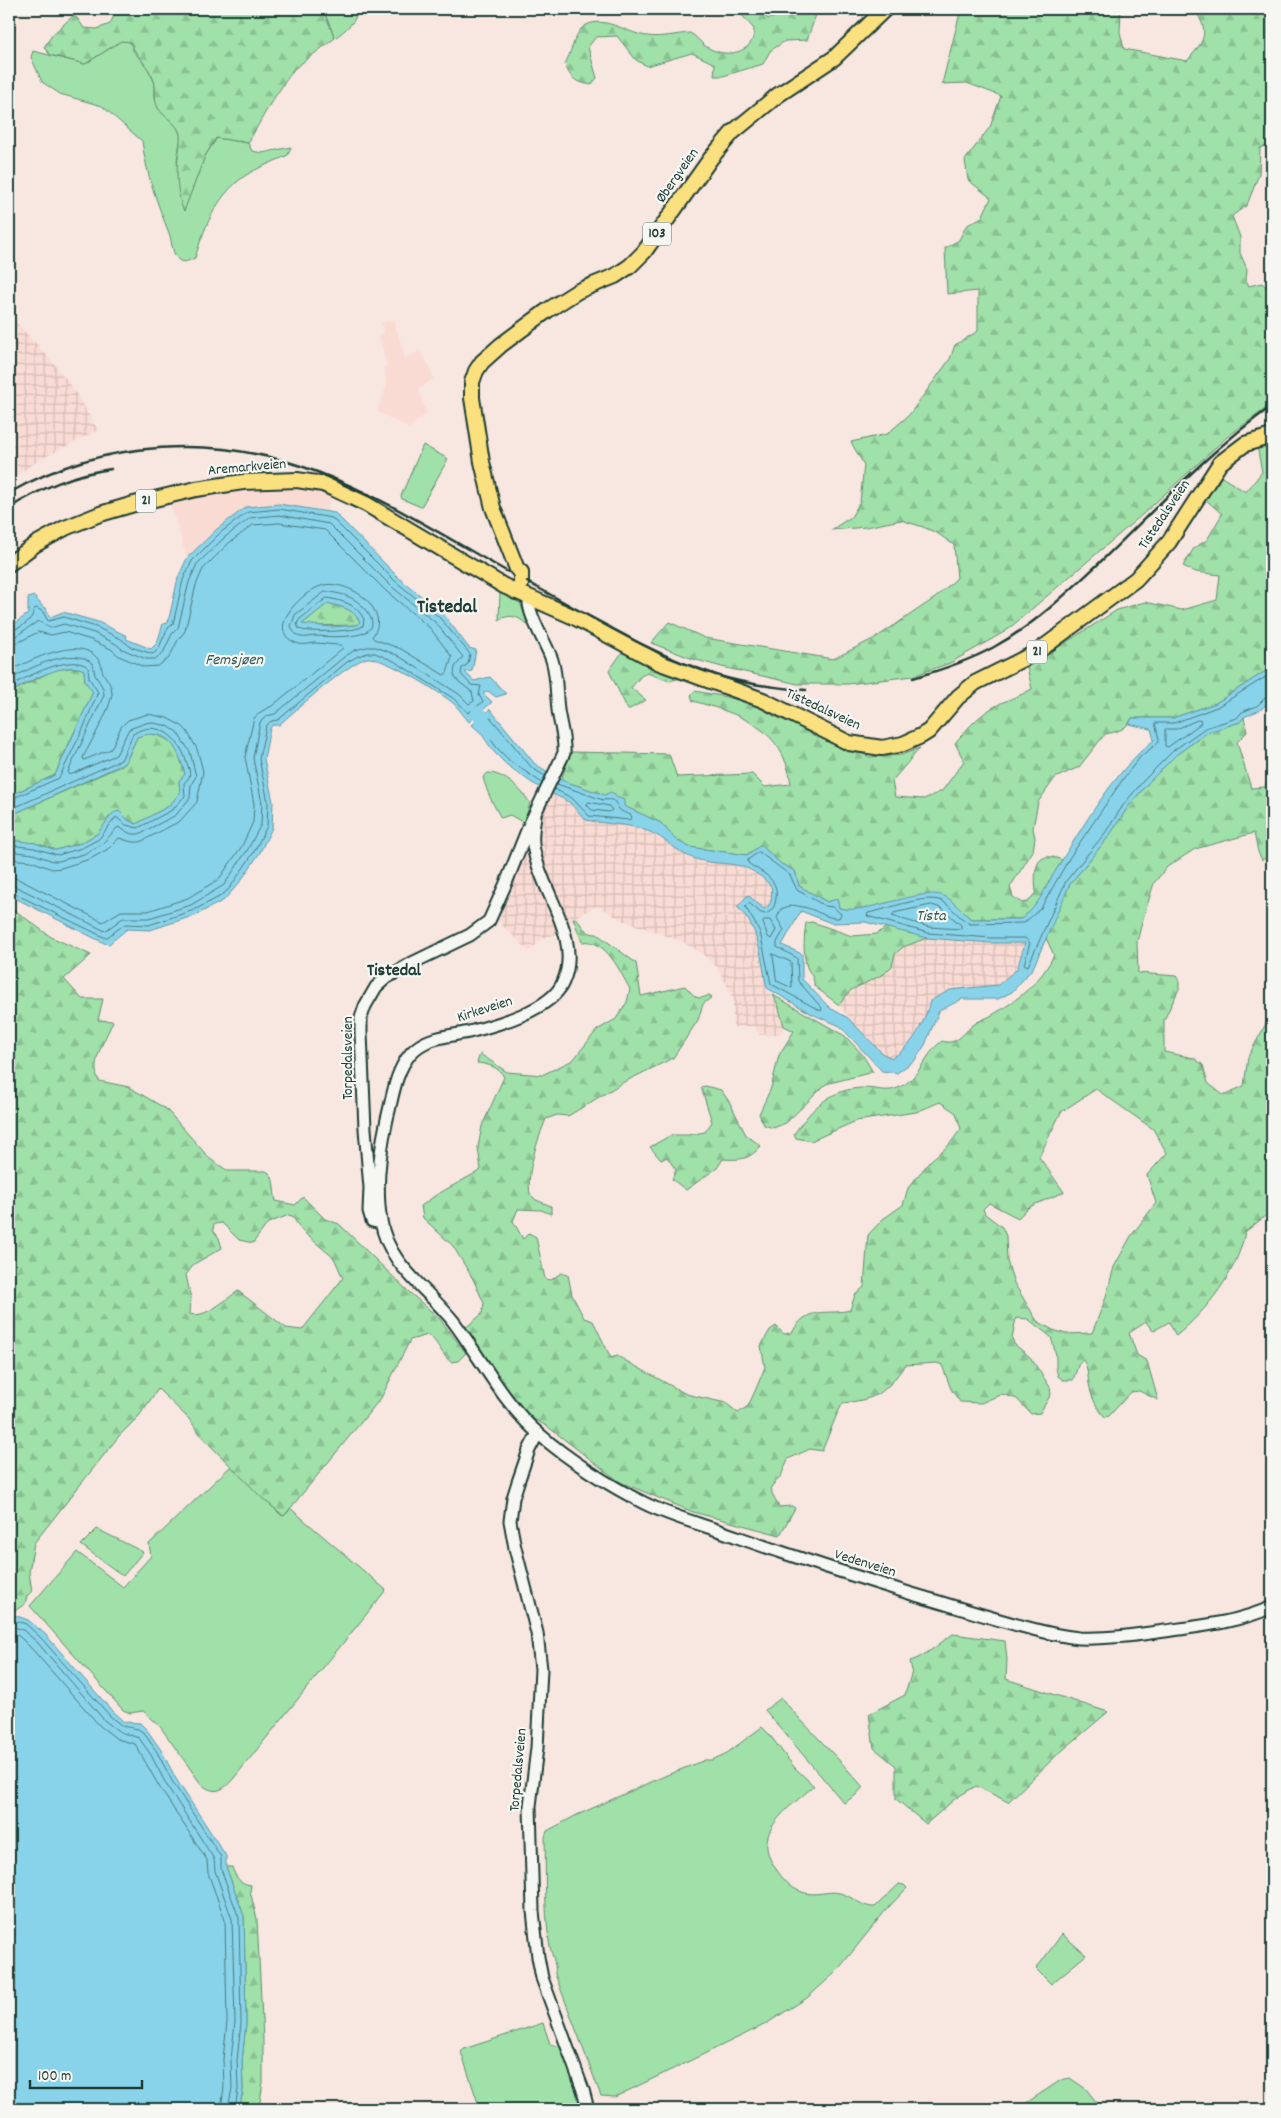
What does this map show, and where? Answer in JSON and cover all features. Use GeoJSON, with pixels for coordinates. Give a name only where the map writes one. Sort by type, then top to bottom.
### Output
{"type":"FeatureCollection","features":[{"type":"Feature","properties":{"kind":"main road","name":"Øbergveien"},"geometry":{"type":"LineString","coordinates":[[518,593],[517,569],[493,508],[482,462],[472,388],[474,375],[482,362],[514,335],[571,295],[615,276],[630,266],[644,252],[711,158],[733,132],[778,96],[834,58],[885,9]]}},
{"type":"Feature","properties":{"kind":"main road","name":"Tistedalsveien"},"geometry":{"type":"LineString","coordinates":[[518,593],[574,617],[660,663],[763,700],[849,743],[882,748],[903,744],[929,731],[958,697],[975,683],[1038,652],[1136,579],[1169,542],[1220,463],[1246,444],[1272,436]]}},
{"type":"Feature","properties":{"kind":"main road","name":"Aremarkveien"},"geometry":{"type":"LineString","coordinates":[[9,564],[50,536],[117,508],[223,484],[264,480],[297,480],[323,484],[354,497],[518,593]]}},
{"type":"Feature","properties":{"kind":"main road","name":"Torpedalsveien"},"geometry":{"type":"LineString","coordinates":[[496,1382],[451,1318],[398,1262],[387,1242],[381,1223],[372,1221],[369,1211],[370,1188],[365,1129],[361,1033],[363,1012],[376,987],[386,978],[412,963],[465,938],[489,921],[528,828],[561,761],[564,746],[557,704],[555,672],[536,622],[518,593]]}},
{"type":"Feature","properties":{"kind":"main road"},"geometry":{"type":"LineString","coordinates":[[536,622],[546,605]]}},
{"type":"Feature","properties":{"kind":"main road","name":"Kirkeveien"},"geometry":{"type":"LineString","coordinates":[[381,1223],[379,1194],[382,1144],[394,1084],[408,1058],[420,1045],[432,1039],[489,1026],[540,1005],[554,996],[566,976],[566,939],[561,920],[546,891],[535,857],[532,840],[535,816]]}},
{"type":"Feature","properties":{"kind":"main road","name":"Vedenveien"},"geometry":{"type":"LineString","coordinates":[[496,1382],[538,1433],[611,1484],[657,1508],[800,1559],[997,1620],[1050,1633],[1091,1638],[1146,1634],[1231,1621],[1272,1607]]}},
{"type":"Feature","properties":{"kind":"main road","name":"Torpedalsveien"},"geometry":{"type":"LineString","coordinates":[[538,1433],[529,1450],[513,1498],[510,1520],[514,1548],[537,1633],[542,1669],[530,1806],[532,1911],[542,1978],[583,2090],[588,2109]]}},
{"type":"Feature","properties":{"kind":"shaded area"},"geometry":{"type":"Polygon","coordinates":[[[9,316],[51,360],[70,384],[98,430],[41,459],[9,480],[9,316]]]}},
{"type":"Feature","properties":{"kind":"shaded area"},"geometry":{"type":"Polygon","coordinates":[[[394,320],[405,358],[420,352],[429,365],[433,379],[418,390],[427,413],[409,428],[377,411],[387,386],[384,368],[387,366],[379,335],[384,333],[381,323],[394,320]]]}},
{"type":"Feature","properties":{"kind":"shaded area"},"geometry":{"type":"Polygon","coordinates":[[[304,486],[331,492],[327,511],[314,508],[246,507],[217,529],[187,558],[170,502],[242,487],[304,486]]]}},
{"type":"Feature","properties":{"kind":"shaded area"},"geometry":{"type":"Polygon","coordinates":[[[541,787],[569,802],[586,820],[627,824],[652,833],[689,857],[702,861],[738,864],[762,877],[771,886],[771,902],[768,907],[764,909],[748,895],[743,912],[756,934],[767,988],[778,1005],[784,1026],[780,1034],[759,1035],[755,1026],[733,1027],[733,999],[715,965],[700,952],[681,941],[622,920],[597,906],[573,918],[560,933],[543,938],[529,951],[499,922],[489,910],[541,787]]]}},
{"type":"Feature","properties":{"kind":"shaded area"},"geometry":{"type":"Polygon","coordinates":[[[927,938],[991,943],[1025,942],[1017,969],[998,985],[950,990],[930,1001],[926,1019],[904,1051],[892,1058],[883,1054],[860,1032],[839,1005],[851,990],[892,966],[895,954],[904,947],[927,938]]]}},
{"type":"Feature","properties":{"kind":"green space"},"geometry":{"type":"Polygon","coordinates":[[[117,9],[185,9],[194,14],[200,13],[203,9],[328,9],[324,12],[335,38],[294,69],[270,104],[248,143],[216,138],[205,156],[184,211],[178,192],[177,178],[180,134],[176,126],[158,108],[152,76],[130,42],[121,41],[85,64],[50,55],[44,47],[53,34],[73,16],[77,18],[84,28],[97,29],[110,24],[117,9]]]}},
{"type":"Feature","properties":{"kind":"green space"},"geometry":{"type":"Polygon","coordinates":[[[328,9],[358,9],[353,22],[335,38],[324,12],[328,9]]]}},
{"type":"Feature","properties":{"kind":"green space"},"geometry":{"type":"Polygon","coordinates":[[[746,9],[759,9],[768,19],[775,17],[782,9],[818,9],[807,40],[785,41],[770,51],[763,64],[723,76],[714,76],[715,64],[692,53],[647,66],[636,60],[617,36],[596,37],[588,47],[597,78],[591,85],[574,79],[565,64],[581,29],[588,24],[597,22],[614,25],[647,36],[690,33],[704,45],[714,50],[734,53],[749,45],[754,35],[754,29],[741,14],[746,9]]]}},
{"type":"Feature","properties":{"kind":"green space"},"geometry":{"type":"Polygon","coordinates":[[[961,9],[1121,9],[1120,32],[1124,49],[1187,61],[1198,48],[1204,31],[1194,9],[1272,9],[1272,144],[1260,148],[1259,174],[1247,205],[1232,216],[1240,237],[1240,253],[1247,269],[1246,280],[1249,286],[1262,283],[1272,292],[1272,404],[1227,437],[1143,514],[1006,631],[950,663],[913,676],[848,684],[798,684],[693,659],[651,643],[669,622],[705,638],[833,659],[877,637],[935,598],[957,578],[954,545],[937,533],[923,527],[901,520],[866,527],[831,530],[851,517],[860,502],[864,465],[851,442],[887,434],[909,415],[950,359],[955,345],[978,331],[978,291],[947,294],[945,248],[959,240],[966,226],[982,217],[991,198],[968,180],[965,160],[990,127],[1001,96],[967,83],[942,84],[961,9]]]}},
{"type":"Feature","properties":{"kind":"green space"},"geometry":{"type":"Polygon","coordinates":[[[121,41],[130,41],[134,52],[147,67],[155,83],[155,97],[158,108],[177,127],[181,136],[177,160],[184,210],[205,156],[217,138],[248,143],[252,151],[262,153],[291,147],[288,155],[248,174],[229,190],[211,217],[195,258],[188,261],[180,261],[174,252],[149,176],[142,141],[102,106],[60,94],[42,82],[31,57],[33,51],[85,64],[121,41]]]}},
{"type":"Feature","properties":{"kind":"green space"},"geometry":{"type":"Polygon","coordinates":[[[1272,442],[1272,667],[1216,703],[1173,718],[1132,718],[1121,730],[1105,734],[1079,767],[1055,778],[1038,802],[1033,828],[1035,838],[1033,851],[1010,887],[1013,897],[1022,903],[1028,902],[1036,892],[1036,870],[1041,860],[1046,857],[1053,857],[1062,860],[1037,905],[1021,919],[971,919],[947,898],[849,910],[839,908],[837,900],[827,902],[799,886],[795,871],[781,864],[761,845],[747,855],[689,847],[676,840],[661,823],[623,806],[605,795],[561,780],[571,752],[669,754],[677,777],[752,774],[765,787],[791,784],[787,765],[779,749],[769,737],[757,726],[743,718],[693,701],[691,695],[695,691],[736,699],[756,706],[774,716],[870,757],[901,755],[920,748],[892,781],[895,797],[924,799],[942,791],[964,761],[955,743],[963,733],[992,708],[1032,689],[1027,667],[1117,610],[1145,602],[1182,610],[1217,600],[1220,575],[1196,572],[1183,566],[1194,548],[1207,540],[1222,514],[1205,499],[1220,476],[1246,492],[1262,472],[1257,446],[1272,442]]]}},
{"type":"Feature","properties":{"kind":"green space"},"geometry":{"type":"Polygon","coordinates":[[[423,445],[448,459],[421,507],[402,499],[401,496],[423,445]]]}},
{"type":"Feature","properties":{"kind":"green space"},"geometry":{"type":"Polygon","coordinates":[[[500,592],[519,599],[528,625],[511,616],[499,620],[500,592]]]}},
{"type":"Feature","properties":{"kind":"green space"},"geometry":{"type":"Polygon","coordinates":[[[328,603],[354,613],[360,622],[357,625],[304,626],[302,624],[328,603]]]}},
{"type":"Feature","properties":{"kind":"green space"},"geometry":{"type":"Polygon","coordinates":[[[623,651],[654,669],[681,678],[669,681],[647,673],[641,676],[631,688],[646,700],[628,710],[609,671],[623,651]]]}},
{"type":"Feature","properties":{"kind":"green space"},"geometry":{"type":"Polygon","coordinates":[[[69,668],[84,670],[85,681],[93,692],[55,775],[9,796],[9,693],[54,670],[69,668]]]}},
{"type":"Feature","properties":{"kind":"green space"},"geometry":{"type":"Polygon","coordinates":[[[1244,717],[1247,732],[1237,742],[1251,788],[1265,787],[1269,775],[1272,773],[1272,855],[1262,860],[1258,852],[1254,833],[1195,849],[1167,867],[1154,883],[1142,922],[1137,942],[1138,973],[1176,976],[1179,980],[1179,989],[1164,1020],[1164,1052],[1194,1058],[1203,1065],[1208,1083],[1223,1095],[1244,1086],[1248,1057],[1269,1018],[1272,1000],[1272,1213],[1269,1213],[1245,1232],[1241,1247],[1228,1276],[1199,1315],[1188,1326],[1176,1336],[1169,1322],[1153,1331],[1146,1322],[1129,1333],[1137,1355],[1147,1361],[1158,1400],[1139,1391],[1131,1392],[1109,1416],[1105,1417],[1097,1407],[1092,1396],[1083,1360],[1079,1363],[1073,1380],[1063,1380],[1058,1376],[1056,1355],[1051,1337],[1028,1319],[1016,1318],[1012,1338],[1014,1344],[1030,1357],[1050,1387],[1051,1394],[1040,1413],[1031,1414],[1017,1399],[1002,1394],[981,1403],[960,1402],[951,1389],[942,1365],[937,1363],[905,1365],[892,1382],[880,1393],[873,1397],[843,1403],[822,1451],[810,1449],[788,1459],[781,1476],[771,1487],[779,1507],[792,1506],[795,1508],[780,1535],[693,1512],[620,1482],[519,1406],[475,1340],[464,1329],[482,1314],[484,1303],[473,1279],[453,1246],[423,1218],[421,1206],[436,1195],[481,1170],[478,1147],[482,1126],[504,1077],[493,1067],[477,1063],[480,1054],[507,1072],[542,1075],[573,1060],[597,1030],[616,1019],[627,1002],[630,989],[617,966],[598,945],[591,942],[582,942],[573,918],[577,919],[587,932],[597,934],[636,963],[641,996],[685,986],[698,998],[709,995],[712,997],[703,1004],[698,1020],[673,1058],[622,1083],[568,1116],[557,1115],[546,1119],[534,1156],[529,1185],[530,1194],[536,1200],[551,1206],[551,1214],[541,1210],[518,1209],[513,1221],[523,1239],[529,1233],[536,1237],[545,1279],[551,1280],[561,1273],[568,1275],[572,1295],[584,1318],[593,1321],[611,1358],[617,1356],[686,1394],[726,1403],[738,1413],[748,1406],[765,1367],[761,1346],[770,1330],[776,1326],[784,1334],[792,1333],[804,1318],[811,1315],[850,1310],[855,1295],[864,1287],[868,1235],[883,1219],[903,1205],[908,1188],[930,1161],[949,1145],[961,1129],[956,1113],[940,1102],[916,1112],[856,1121],[811,1141],[796,1138],[794,1134],[807,1116],[823,1102],[842,1092],[864,1088],[889,1090],[898,1088],[912,1079],[936,1046],[942,1041],[952,1042],[956,1040],[975,1023],[992,1015],[1021,996],[1043,974],[1054,955],[1044,934],[1070,884],[1109,836],[1128,807],[1148,783],[1177,754],[1208,732],[1240,722],[1244,717]],[[1096,1089],[1061,1112],[1039,1157],[1064,1192],[1029,1207],[1018,1218],[989,1203],[983,1209],[985,1214],[1002,1227],[1006,1236],[1007,1261],[1014,1283],[1037,1321],[1053,1330],[1066,1334],[1092,1333],[1105,1300],[1114,1267],[1131,1236],[1156,1203],[1147,1175],[1167,1153],[1153,1129],[1096,1089]]]}},
{"type":"Feature","properties":{"kind":"green space"},"geometry":{"type":"Polygon","coordinates":[[[148,733],[164,738],[174,746],[180,757],[185,774],[179,781],[180,793],[169,806],[136,824],[128,820],[119,811],[108,818],[97,834],[81,843],[56,850],[35,843],[9,840],[9,816],[125,764],[137,737],[148,733]]]}},
{"type":"Feature","properties":{"kind":"green space"},"geometry":{"type":"Polygon","coordinates":[[[488,773],[506,779],[527,798],[530,803],[524,823],[510,815],[501,818],[483,777],[488,773]]]}},
{"type":"Feature","properties":{"kind":"green space"},"geometry":{"type":"Polygon","coordinates":[[[9,906],[51,937],[91,955],[64,979],[82,999],[103,999],[98,1020],[113,1021],[97,1058],[96,1074],[99,1081],[129,1087],[166,1109],[210,1159],[228,1171],[266,1171],[269,1173],[273,1180],[276,1201],[295,1205],[303,1197],[325,1219],[339,1224],[409,1292],[439,1318],[466,1353],[458,1361],[451,1362],[428,1335],[410,1340],[381,1398],[284,1516],[263,1499],[203,1438],[189,1419],[158,1389],[139,1416],[119,1436],[34,1543],[29,1572],[32,1591],[27,1596],[25,1604],[9,1613],[9,906]],[[289,1215],[268,1223],[253,1243],[239,1240],[222,1223],[214,1224],[213,1230],[219,1238],[222,1248],[194,1264],[186,1275],[191,1298],[190,1314],[196,1315],[209,1311],[238,1291],[286,1328],[302,1330],[343,1278],[334,1258],[302,1231],[292,1216],[289,1215]]]}},
{"type":"Feature","properties":{"kind":"green space"},"geometry":{"type":"Polygon","coordinates":[[[812,922],[852,936],[877,934],[886,927],[914,932],[927,938],[903,947],[895,954],[892,966],[884,974],[851,990],[839,1005],[814,986],[807,967],[804,949],[805,928],[806,923],[812,922]]]}},
{"type":"Feature","properties":{"kind":"green space"},"geometry":{"type":"Polygon","coordinates":[[[773,995],[845,1036],[862,1054],[873,1072],[826,1084],[786,1123],[773,1128],[764,1125],[759,1114],[771,1088],[779,1055],[794,1031],[784,1026],[773,995]]]}},
{"type":"Feature","properties":{"kind":"green space"},"geometry":{"type":"Polygon","coordinates":[[[705,1086],[721,1090],[730,1103],[746,1135],[761,1146],[748,1157],[723,1159],[717,1168],[686,1190],[672,1179],[676,1170],[667,1157],[661,1160],[650,1147],[671,1135],[705,1132],[712,1122],[701,1087],[705,1086]]]}},
{"type":"Feature","properties":{"kind":"green space"},"geometry":{"type":"Polygon","coordinates":[[[231,1466],[282,1516],[290,1508],[386,1590],[234,1778],[227,1786],[215,1791],[201,1784],[159,1725],[143,1711],[130,1713],[123,1710],[30,1606],[77,1552],[123,1587],[151,1556],[149,1544],[231,1466]]]}},
{"type":"Feature","properties":{"kind":"green space"},"geometry":{"type":"Polygon","coordinates":[[[97,1529],[143,1552],[123,1576],[81,1545],[97,1529]]]}},
{"type":"Feature","properties":{"kind":"green space"},"geometry":{"type":"Polygon","coordinates":[[[953,1634],[1005,1641],[1007,1659],[1006,1679],[1108,1712],[1057,1755],[1008,1802],[976,1786],[956,1798],[926,1824],[896,1799],[896,1766],[874,1748],[869,1714],[905,1695],[912,1671],[910,1661],[926,1653],[953,1634]]]}},
{"type":"Feature","properties":{"kind":"green space"},"geometry":{"type":"Polygon","coordinates":[[[781,1698],[863,1787],[856,1795],[844,1803],[765,1710],[781,1698]]]}},
{"type":"Feature","properties":{"kind":"green space"},"geometry":{"type":"Polygon","coordinates":[[[762,1727],[794,1767],[814,1786],[783,1813],[769,1833],[767,1844],[769,1856],[784,1880],[790,1886],[802,1892],[812,1894],[840,1893],[871,1907],[875,1907],[899,1884],[907,1888],[886,1910],[836,1972],[807,1998],[764,2025],[615,2097],[601,2096],[555,1974],[546,1915],[545,1837],[547,1831],[577,1815],[667,1775],[727,1753],[762,1727]]]}},
{"type":"Feature","properties":{"kind":"green space"},"geometry":{"type":"Polygon","coordinates":[[[226,1867],[232,1867],[238,1879],[251,1885],[250,1891],[257,1919],[263,2039],[263,2082],[259,2109],[239,2109],[243,2090],[242,2061],[246,2023],[244,1916],[226,1867]]]}},
{"type":"Feature","properties":{"kind":"green space"},"geometry":{"type":"Polygon","coordinates":[[[1062,1934],[1086,1955],[1051,1984],[1036,1969],[1062,1934]]]}},
{"type":"Feature","properties":{"kind":"green space"},"geometry":{"type":"Polygon","coordinates":[[[543,2023],[550,2044],[563,2048],[583,2109],[480,2109],[461,2052],[464,2049],[543,2023]]]}},
{"type":"Feature","properties":{"kind":"green space"},"geometry":{"type":"Polygon","coordinates":[[[1070,2078],[1086,2089],[1102,2109],[1017,2109],[1061,2080],[1070,2078]]]}},
{"type":"Feature","properties":{"kind":"water","name":"Femsjøen"},"geometry":{"type":"Polygon","coordinates":[[[279,504],[335,513],[399,578],[444,615],[469,648],[476,650],[472,671],[465,672],[474,681],[490,677],[506,694],[496,697],[488,691],[483,693],[492,702],[469,722],[454,704],[412,676],[375,659],[367,658],[359,661],[322,688],[279,725],[273,725],[270,728],[264,759],[273,802],[272,828],[259,854],[240,882],[224,900],[196,915],[150,930],[127,929],[109,944],[104,943],[9,895],[9,840],[35,843],[56,850],[81,843],[97,834],[113,813],[119,811],[128,820],[136,824],[169,806],[180,793],[179,781],[185,774],[182,764],[175,748],[164,737],[157,734],[148,734],[137,737],[125,763],[9,816],[9,796],[55,775],[93,692],[85,681],[84,670],[67,668],[46,674],[9,693],[9,627],[28,614],[28,598],[34,596],[46,608],[50,617],[63,612],[98,622],[127,636],[126,639],[151,649],[157,643],[163,624],[168,623],[178,578],[187,558],[217,529],[246,507],[279,504]],[[328,603],[302,624],[332,627],[357,625],[360,622],[354,613],[328,603]]]}},
{"type":"Feature","properties":{"kind":"water","name":"Tista"},"geometry":{"type":"Polygon","coordinates":[[[1272,667],[1272,700],[1260,710],[1244,717],[1240,722],[1208,732],[1177,754],[1148,783],[1128,807],[1109,836],[1070,884],[1033,968],[1012,992],[998,999],[962,999],[939,1011],[925,1045],[915,1060],[897,1073],[882,1071],[840,1026],[812,1014],[767,988],[755,934],[745,915],[737,907],[748,895],[764,909],[769,905],[772,896],[771,886],[760,876],[741,866],[712,863],[690,857],[666,841],[642,829],[586,820],[569,802],[532,783],[507,765],[493,751],[481,733],[472,725],[490,709],[535,764],[561,780],[605,795],[610,792],[615,794],[616,797],[624,800],[624,806],[661,823],[676,840],[689,847],[747,855],[761,845],[781,864],[795,871],[799,886],[827,902],[837,899],[839,908],[866,908],[926,894],[938,894],[948,898],[971,919],[1021,919],[1033,908],[1077,836],[1113,783],[1140,752],[1154,740],[1151,729],[1129,724],[1132,718],[1173,718],[1216,703],[1272,667]],[[801,911],[782,945],[802,954],[802,979],[830,1008],[848,1018],[883,1054],[892,1058],[906,1047],[917,1034],[930,1001],[950,990],[998,985],[1017,969],[1025,943],[991,943],[927,938],[865,922],[831,923],[801,911]]]}},
{"type":"Feature","properties":{"kind":"water"},"geometry":{"type":"Polygon","coordinates":[[[9,1613],[28,1620],[45,1634],[113,1712],[124,1722],[140,1723],[147,1730],[226,1856],[226,1867],[244,1916],[246,2023],[242,2061],[243,2090],[239,2109],[9,2109],[9,1613]]]}},
{"type":"Feature","properties":{"kind":"waterway"},"geometry":{"type":"LineString","coordinates":[[1267,9],[1272,19]]}},
{"type":"Feature","properties":{"kind":"waterway"},"geometry":{"type":"LineString","coordinates":[[478,713],[492,733]]}},
{"type":"Feature","properties":{"kind":"railway"},"geometry":{"type":"LineString","coordinates":[[913,678],[975,657],[1021,630],[1059,600],[1225,443],[1272,406]]}},
{"type":"Feature","properties":{"kind":"railway"},"geometry":{"type":"LineString","coordinates":[[9,493],[45,475],[83,461],[122,452],[162,448],[202,448],[242,452],[281,460],[344,483],[416,519],[508,572]]}},
{"type":"Feature","properties":{"kind":"railway"},"geometry":{"type":"LineString","coordinates":[[9,508],[34,494],[71,478],[111,469]]}},
{"type":"Feature","properties":{"kind":"railway"},"geometry":{"type":"LineString","coordinates":[[527,582],[619,633],[691,666],[716,675],[749,683],[806,690]]}},
{"type":"Feature","properties":{"kind":"district","name":"Tistedal"},"geometry":{"type":"Point","coordinates":[447,608]}},
{"type":"Feature","properties":{"kind":"district","name":"Tistedal"},"geometry":{"type":"Point","coordinates":[394,971]}}]}
